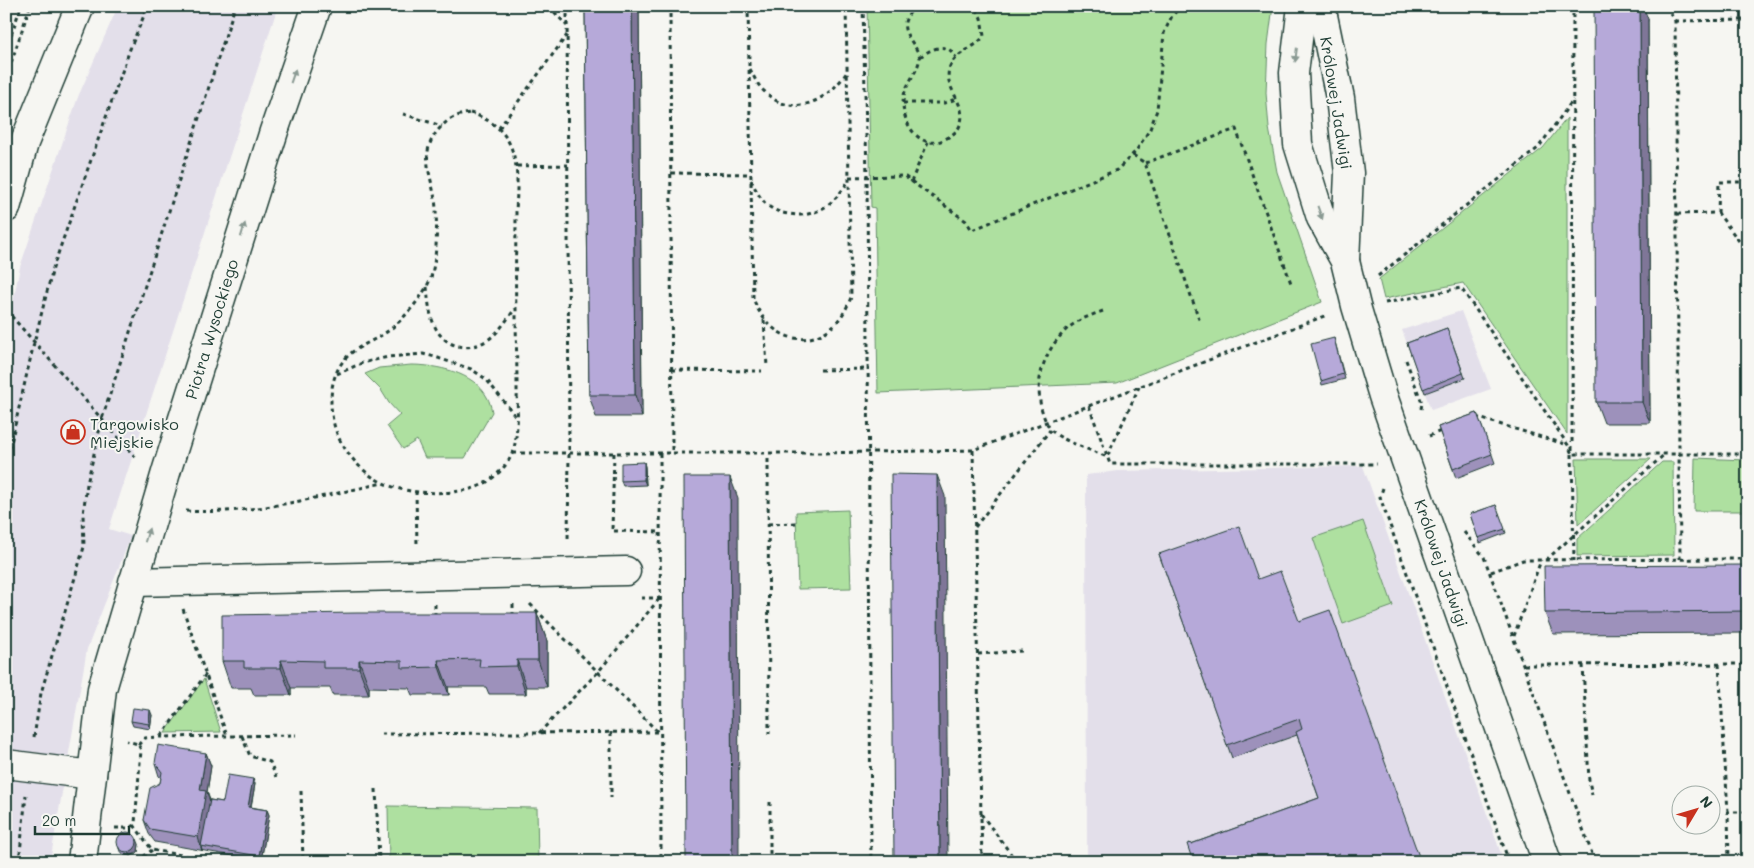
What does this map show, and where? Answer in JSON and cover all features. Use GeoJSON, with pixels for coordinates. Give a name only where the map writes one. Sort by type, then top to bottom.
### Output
{"type":"FeatureCollection","features":[{"type":"Feature","properties":{"kind":"street"},"geometry":{"type":"LineString","coordinates":[[6,208],[24,143],[80,6]]}},
{"type":"Feature","properties":{"kind":"street","name":"Piotra Wysockiego"},"geometry":{"type":"LineString","coordinates":[[82,862],[102,689],[133,582],[274,131],[318,6]]}},
{"type":"Feature","properties":{"kind":"street","name":"Królowej Jadwigi"},"geometry":{"type":"LineString","coordinates":[[1302,6],[1294,73],[1298,144],[1321,218],[1345,261],[1356,306],[1383,396],[1548,862]]}},
{"type":"Feature","properties":{"kind":"street","name":"Królowej Jadwigi"},"geometry":{"type":"LineString","coordinates":[[1321,6],[1340,98],[1349,173],[1345,261]]}},
{"type":"Feature","properties":{"kind":"street"},"geometry":{"type":"LineString","coordinates":[[133,582],[626,570]]}},
{"type":"Feature","properties":{"kind":"street"},"geometry":{"type":"LineString","coordinates":[[18,766],[92,775]]}},
{"type":"Feature","properties":{"kind":"path"},"geometry":{"type":"LineString","coordinates":[[6,50],[21,6]]}},
{"type":"Feature","properties":{"kind":"path"},"geometry":{"type":"LineString","coordinates":[[6,78],[30,6]]}},
{"type":"Feature","properties":{"kind":"path"},"geometry":{"type":"LineString","coordinates":[[6,464],[53,268],[130,49],[148,6]]}},
{"type":"Feature","properties":{"kind":"path"},"geometry":{"type":"LineString","coordinates":[[19,862],[18,766],[42,693],[84,547],[83,514],[87,484],[102,419],[235,6]]}},
{"type":"Feature","properties":{"kind":"path"},"geometry":{"type":"LineString","coordinates":[[549,6],[567,26]]}},
{"type":"Feature","properties":{"kind":"path"},"geometry":{"type":"LineString","coordinates":[[567,6],[570,453],[568,572]]}},
{"type":"Feature","properties":{"kind":"path"},"geometry":{"type":"LineString","coordinates":[[670,6],[672,453]]}},
{"type":"Feature","properties":{"kind":"path"},"geometry":{"type":"LineString","coordinates":[[748,6],[752,288],[753,298],[764,320],[767,367]]}},
{"type":"Feature","properties":{"kind":"path"},"geometry":{"type":"LineString","coordinates":[[764,320],[782,334],[796,338],[821,335],[829,330],[844,314],[851,297],[846,6]]}},
{"type":"Feature","properties":{"kind":"path"},"geometry":{"type":"LineString","coordinates":[[863,6],[867,177],[871,862]]}},
{"type":"Feature","properties":{"kind":"path"},"geometry":{"type":"LineString","coordinates":[[916,6],[907,18],[905,29],[920,57]]}},
{"type":"Feature","properties":{"kind":"path"},"geometry":{"type":"LineString","coordinates":[[956,58],[950,50],[943,47],[934,48],[920,57],[917,70],[908,84],[903,103],[906,123],[914,134],[928,142],[942,141],[953,134],[959,127],[962,116],[949,84],[948,73],[956,58],[978,43],[984,36],[981,18],[975,6]]}},
{"type":"Feature","properties":{"kind":"path"},"geometry":{"type":"LineString","coordinates":[[849,178],[904,176],[966,221],[972,230],[1116,170],[1133,155],[1150,129],[1157,110],[1164,33],[1172,16],[1181,6]]}},
{"type":"Feature","properties":{"kind":"path"},"geometry":{"type":"LineString","coordinates":[[1573,6],[1572,454],[1574,561]]}},
{"type":"Feature","properties":{"kind":"path"},"geometry":{"type":"LineString","coordinates":[[1666,6],[1676,21],[1680,559]]}},
{"type":"Feature","properties":{"kind":"path"},"geometry":{"type":"LineString","coordinates":[[1676,21],[1748,20]]}},
{"type":"Feature","properties":{"kind":"path"},"geometry":{"type":"LineString","coordinates":[[498,128],[567,35]]}},
{"type":"Feature","properties":{"kind":"path"},"geometry":{"type":"LineString","coordinates":[[749,69],[759,86],[771,98],[780,102],[802,105],[826,96],[847,71]]}},
{"type":"Feature","properties":{"kind":"path"},"geometry":{"type":"LineString","coordinates":[[903,103],[944,103],[956,99]]}},
{"type":"Feature","properties":{"kind":"path"},"geometry":{"type":"LineString","coordinates":[[1372,281],[1538,148],[1573,100]]}},
{"type":"Feature","properties":{"kind":"path"},"geometry":{"type":"LineString","coordinates":[[403,114],[442,126]]}},
{"type":"Feature","properties":{"kind":"path"},"geometry":{"type":"LineString","coordinates":[[470,114],[485,119],[498,128],[509,141],[517,166],[516,308],[518,419],[513,453],[506,464],[492,478],[480,486],[470,489],[424,492],[405,490],[383,483],[364,472],[349,455],[337,435],[331,405],[333,385],[341,364],[352,353],[393,328],[415,303],[430,279],[435,258],[436,217],[433,184],[427,168],[427,153],[433,136],[442,126],[458,115],[470,114]]}},
{"type":"Feature","properties":{"kind":"path"},"geometry":{"type":"LineString","coordinates":[[1145,164],[1236,129],[1292,286]]}},
{"type":"Feature","properties":{"kind":"path"},"geometry":{"type":"LineString","coordinates":[[911,182],[928,142]]}},
{"type":"Feature","properties":{"kind":"path"},"geometry":{"type":"LineString","coordinates":[[1133,155],[1145,164],[1200,322]]}},
{"type":"Feature","properties":{"kind":"path"},"geometry":{"type":"LineString","coordinates":[[517,166],[568,165]]}},
{"type":"Feature","properties":{"kind":"path"},"geometry":{"type":"LineString","coordinates":[[671,173],[750,174]]}},
{"type":"Feature","properties":{"kind":"path"},"geometry":{"type":"LineString","coordinates":[[750,179],[760,196],[773,209],[784,213],[801,215],[815,213],[826,207],[837,196],[849,178]]}},
{"type":"Feature","properties":{"kind":"path"},"geometry":{"type":"LineString","coordinates":[[1748,182],[1719,182],[1718,214],[1748,254]]}},
{"type":"Feature","properties":{"kind":"path"},"geometry":{"type":"LineString","coordinates":[[1677,214],[1718,214]]}},
{"type":"Feature","properties":{"kind":"path"},"geometry":{"type":"LineString","coordinates":[[426,286],[432,322],[439,334],[453,346],[471,347],[488,340],[516,308]]}},
{"type":"Feature","properties":{"kind":"path"},"geometry":{"type":"LineString","coordinates":[[1377,304],[1461,288],[1568,445],[1572,454]]}},
{"type":"Feature","properties":{"kind":"path"},"geometry":{"type":"LineString","coordinates":[[6,310],[136,458]]}},
{"type":"Feature","properties":{"kind":"path"},"geometry":{"type":"LineString","coordinates":[[1103,311],[1073,324],[1063,332],[1040,370],[1039,384],[1040,400],[1050,430],[1061,437],[1107,457]]}},
{"type":"Feature","properties":{"kind":"path"},"geometry":{"type":"LineString","coordinates":[[513,453],[973,450],[1335,312]]}},
{"type":"Feature","properties":{"kind":"path"},"geometry":{"type":"LineString","coordinates":[[337,374],[362,363],[388,357],[423,354],[459,364],[486,379],[518,419]]}},
{"type":"Feature","properties":{"kind":"path"},"geometry":{"type":"LineString","coordinates":[[1406,359],[1422,403],[1419,416]]}},
{"type":"Feature","properties":{"kind":"path"},"geometry":{"type":"LineString","coordinates":[[820,370],[868,369]]}},
{"type":"Feature","properties":{"kind":"path"},"geometry":{"type":"LineString","coordinates":[[672,370],[762,371]]}},
{"type":"Feature","properties":{"kind":"path"},"geometry":{"type":"LineString","coordinates":[[1107,457],[1140,386]]}},
{"type":"Feature","properties":{"kind":"path"},"geometry":{"type":"LineString","coordinates":[[1089,406],[1110,464],[1385,464]]}},
{"type":"Feature","properties":{"kind":"path"},"geometry":{"type":"LineString","coordinates":[[1469,421],[1479,418],[1568,445]]}},
{"type":"Feature","properties":{"kind":"path"},"geometry":{"type":"LineString","coordinates":[[975,527],[1050,430]]}},
{"type":"Feature","properties":{"kind":"path"},"geometry":{"type":"LineString","coordinates":[[1423,438],[1442,431]]}},
{"type":"Feature","properties":{"kind":"path"},"geometry":{"type":"LineString","coordinates":[[973,450],[982,862]]}},
{"type":"Feature","properties":{"kind":"path"},"geometry":{"type":"LineString","coordinates":[[614,453],[612,531],[660,532]]}},
{"type":"Feature","properties":{"kind":"path"},"geometry":{"type":"LineString","coordinates":[[660,453],[661,862]]}},
{"type":"Feature","properties":{"kind":"path"},"geometry":{"type":"LineString","coordinates":[[1572,454],[1748,454]]}},
{"type":"Feature","properties":{"kind":"path"},"geometry":{"type":"LineString","coordinates":[[1514,637],[1543,560],[1665,454]]}},
{"type":"Feature","properties":{"kind":"path"},"geometry":{"type":"LineString","coordinates":[[768,459],[770,734]]}},
{"type":"Feature","properties":{"kind":"path"},"geometry":{"type":"LineString","coordinates":[[180,510],[214,512],[273,506],[383,483]]}},
{"type":"Feature","properties":{"kind":"path"},"geometry":{"type":"LineString","coordinates":[[768,524],[796,523]]}},
{"type":"Feature","properties":{"kind":"path"},"geometry":{"type":"LineString","coordinates":[[1462,529],[1484,557],[1490,572],[1595,862]]}},
{"type":"Feature","properties":{"kind":"path"},"geometry":{"type":"LineString","coordinates":[[1490,572],[1523,560],[1748,559]]}},
{"type":"Feature","properties":{"kind":"path"},"geometry":{"type":"LineString","coordinates":[[435,598],[435,624]]}},
{"type":"Feature","properties":{"kind":"path"},"geometry":{"type":"LineString","coordinates":[[513,598],[514,623]]}},
{"type":"Feature","properties":{"kind":"path"},"geometry":{"type":"LineString","coordinates":[[525,598],[660,732]]}},
{"type":"Feature","properties":{"kind":"path"},"geometry":{"type":"LineString","coordinates":[[632,598],[660,598]]}},
{"type":"Feature","properties":{"kind":"path"},"geometry":{"type":"LineString","coordinates":[[539,733],[598,672],[660,598]]}},
{"type":"Feature","properties":{"kind":"path"},"geometry":{"type":"LineString","coordinates":[[182,608],[227,736]]}},
{"type":"Feature","properties":{"kind":"path"},"geometry":{"type":"LineString","coordinates":[[978,654],[1022,651]]}},
{"type":"Feature","properties":{"kind":"path"},"geometry":{"type":"LineString","coordinates":[[1719,664],[1728,812],[1729,862]]}},
{"type":"Feature","properties":{"kind":"path"},"geometry":{"type":"LineString","coordinates":[[1524,665],[1748,664]]}},
{"type":"Feature","properties":{"kind":"path"},"geometry":{"type":"LineString","coordinates":[[1583,665],[1588,781],[1592,795]]}},
{"type":"Feature","properties":{"kind":"path"},"geometry":{"type":"LineString","coordinates":[[160,737],[206,674]]}},
{"type":"Feature","properties":{"kind":"path"},"geometry":{"type":"LineString","coordinates":[[611,732],[611,798]]}},
{"type":"Feature","properties":{"kind":"path"},"geometry":{"type":"LineString","coordinates":[[381,734],[660,732]]}},
{"type":"Feature","properties":{"kind":"path"},"geometry":{"type":"LineString","coordinates":[[138,745],[145,738],[160,737],[296,735]]}},
{"type":"Feature","properties":{"kind":"path"},"geometry":{"type":"LineString","coordinates":[[242,736],[250,756],[270,762],[276,777]]}},
{"type":"Feature","properties":{"kind":"path"},"geometry":{"type":"LineString","coordinates":[[123,738],[138,745],[141,750],[134,825],[152,850],[221,862]]}},
{"type":"Feature","properties":{"kind":"path"},"geometry":{"type":"LineString","coordinates":[[376,789],[379,862]]}},
{"type":"Feature","properties":{"kind":"path"},"geometry":{"type":"LineString","coordinates":[[301,791],[303,862]]}},
{"type":"Feature","properties":{"kind":"path"},"geometry":{"type":"LineString","coordinates":[[770,802],[770,862]]}},
{"type":"Feature","properties":{"kind":"path"},"geometry":{"type":"LineString","coordinates":[[1728,812],[1748,812]]}},
{"type":"Feature","properties":{"kind":"path"},"geometry":{"type":"LineString","coordinates":[[981,814],[1017,862]]}},
{"type":"Feature","properties":{"kind":"path"},"geometry":{"type":"LineString","coordinates":[[111,831],[117,827],[129,828],[134,825]]}},
{"type":"Feature","properties":{"kind":"path"},"geometry":{"type":"LineString","coordinates":[[137,862],[152,850]]}},
{"type":"Feature","properties":{"kind":"shaded area","name":"Targowisko Miejskie"},"geometry":{"type":"Polygon","coordinates":[[[118,6],[278,6],[109,529],[131,536],[87,649],[50,862],[6,862],[6,336],[20,267],[78,97],[118,6]]]}},
{"type":"Feature","properties":{"kind":"shaded area"},"geometry":{"type":"Polygon","coordinates":[[[1461,311],[1491,389],[1431,410],[1402,330],[1461,311]]]}},
{"type":"Feature","properties":{"kind":"shaded area"},"geometry":{"type":"Polygon","coordinates":[[[1363,466],[1504,862],[1087,862],[1086,475],[1118,471],[1363,466]]]}},
{"type":"Feature","properties":{"kind":"green space"},"geometry":{"type":"Polygon","coordinates":[[[867,6],[1273,6],[1268,44],[1266,93],[1269,128],[1277,172],[1322,302],[1117,383],[878,393],[875,208],[871,207],[867,6]]]}},
{"type":"Feature","properties":{"kind":"green space"},"geometry":{"type":"Polygon","coordinates":[[[1567,118],[1567,434],[1463,283],[1384,299],[1379,279],[1543,148],[1567,118]]]}},
{"type":"Feature","properties":{"kind":"green space"},"geometry":{"type":"Polygon","coordinates":[[[411,365],[432,366],[464,376],[481,388],[487,397],[492,412],[465,458],[425,458],[417,440],[403,449],[387,426],[400,415],[381,390],[365,374],[379,368],[411,365]]]}},
{"type":"Feature","properties":{"kind":"green space"},"geometry":{"type":"Polygon","coordinates":[[[1695,458],[1746,460],[1748,511],[1694,511],[1695,458]]]}},
{"type":"Feature","properties":{"kind":"green space"},"geometry":{"type":"Polygon","coordinates":[[[1576,459],[1651,459],[1578,525],[1576,459]]]}},
{"type":"Feature","properties":{"kind":"green space"},"geometry":{"type":"Polygon","coordinates":[[[1662,462],[1673,462],[1674,555],[1577,556],[1577,539],[1662,462]]]}},
{"type":"Feature","properties":{"kind":"green space"},"geometry":{"type":"Polygon","coordinates":[[[848,510],[851,588],[798,589],[796,512],[848,510]]]}},
{"type":"Feature","properties":{"kind":"green space"},"geometry":{"type":"Polygon","coordinates":[[[1363,521],[1393,606],[1343,624],[1313,538],[1363,521]]]}},
{"type":"Feature","properties":{"kind":"green space"},"geometry":{"type":"Polygon","coordinates":[[[204,679],[221,732],[165,733],[204,679]]]}},
{"type":"Feature","properties":{"kind":"green space"},"geometry":{"type":"Polygon","coordinates":[[[388,806],[537,808],[538,862],[389,862],[388,806]]]}},
{"type":"Feature","properties":{"kind":"building"},"geometry":{"type":"Polygon","coordinates":[[[585,6],[632,6],[635,395],[589,395],[585,6]]]}},
{"type":"Feature","properties":{"kind":"building"},"geometry":{"type":"Polygon","coordinates":[[[1594,6],[1640,6],[1642,402],[1596,402],[1594,6]]]}},
{"type":"Feature","properties":{"kind":"building"},"geometry":{"type":"Polygon","coordinates":[[[1447,328],[1463,373],[1423,389],[1407,343],[1447,328]]]}},
{"type":"Feature","properties":{"kind":"building"},"geometry":{"type":"Polygon","coordinates":[[[1334,338],[1343,374],[1321,381],[1311,344],[1334,338]]]}},
{"type":"Feature","properties":{"kind":"building"},"geometry":{"type":"Polygon","coordinates":[[[1477,413],[1492,454],[1453,469],[1438,427],[1477,413]]]}},
{"type":"Feature","properties":{"kind":"building"},"geometry":{"type":"Polygon","coordinates":[[[644,462],[644,480],[621,481],[621,463],[644,462]]]}},
{"type":"Feature","properties":{"kind":"building"},"geometry":{"type":"Polygon","coordinates":[[[891,474],[937,475],[940,862],[894,862],[891,474]]]}},
{"type":"Feature","properties":{"kind":"building"},"geometry":{"type":"Polygon","coordinates":[[[684,477],[730,477],[732,862],[686,862],[684,477]]]}},
{"type":"Feature","properties":{"kind":"building"},"geometry":{"type":"Polygon","coordinates":[[[1496,505],[1505,529],[1478,538],[1470,514],[1496,505]]]}},
{"type":"Feature","properties":{"kind":"building"},"geometry":{"type":"Polygon","coordinates":[[[1239,526],[1258,579],[1280,571],[1299,621],[1330,610],[1421,862],[1342,862],[1339,853],[1316,862],[1193,862],[1187,844],[1319,798],[1296,732],[1302,729],[1299,719],[1227,745],[1159,554],[1239,526]]]}},
{"type":"Feature","properties":{"kind":"building"},"geometry":{"type":"Polygon","coordinates":[[[1748,565],[1748,611],[1545,613],[1544,566],[1748,565]]]}},
{"type":"Feature","properties":{"kind":"building"},"geometry":{"type":"Polygon","coordinates":[[[537,613],[538,660],[517,660],[517,666],[479,667],[480,659],[438,660],[439,667],[402,668],[402,661],[359,660],[359,668],[323,668],[323,661],[281,660],[281,668],[244,668],[244,661],[222,661],[222,615],[537,613]]]}},
{"type":"Feature","properties":{"kind":"building"},"geometry":{"type":"Polygon","coordinates":[[[133,708],[150,710],[149,724],[131,721],[133,708]]]}},
{"type":"Feature","properties":{"kind":"building"},"geometry":{"type":"Polygon","coordinates":[[[158,745],[206,753],[200,790],[206,791],[198,837],[150,829],[144,820],[150,788],[160,783],[162,772],[155,763],[158,745]]]}},
{"type":"Feature","properties":{"kind":"building"},"geometry":{"type":"Polygon","coordinates":[[[228,775],[253,779],[248,807],[267,810],[259,856],[201,846],[210,800],[223,802],[228,775]]]}},
{"type":"Feature","properties":{"kind":"building"},"geometry":{"type":"Polygon","coordinates":[[[127,832],[134,835],[137,842],[134,849],[127,852],[120,849],[117,842],[120,835],[127,832]]]}},
{"type":"Feature","properties":{"kind":"place","name":"Targowisko Miejskie"},"geometry":{"type":"Point","coordinates":[73,432]}}]}
